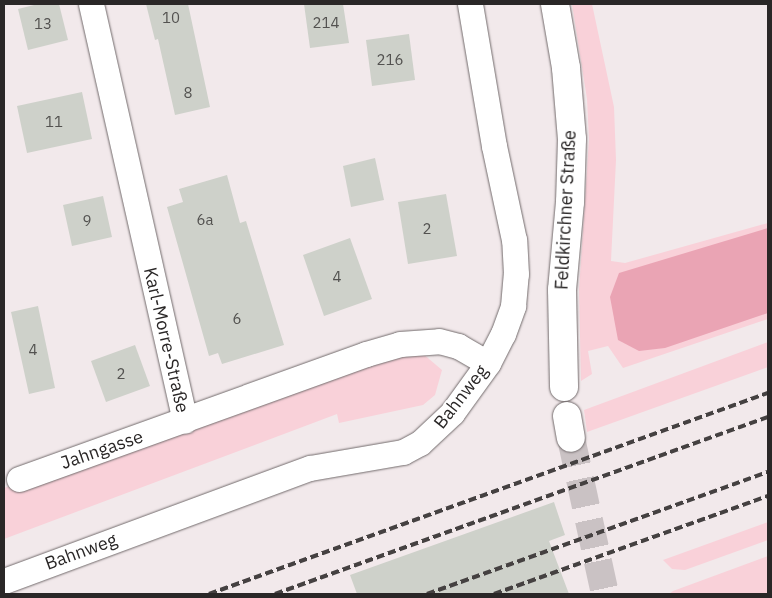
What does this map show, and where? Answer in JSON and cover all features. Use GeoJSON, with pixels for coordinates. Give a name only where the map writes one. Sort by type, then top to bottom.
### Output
{"type":"FeatureCollection","features":[{"type":"Feature","properties":{"kind":"street","name":"Karl-Morre-Straße"},"geometry":{"type":"LineString","coordinates":[[91,4],[185,421],[366,354],[400,344],[439,342],[458,346],[488,362]]}},
{"type":"Feature","properties":{"kind":"street","name":"Bahnweg"},"geometry":{"type":"LineString","coordinates":[[4,581],[310,468],[403,452],[436,431],[488,362],[513,306],[514,240],[494,146],[470,4]]}},
{"type":"Feature","properties":{"kind":"street","name":"Feldkirchner Straße"},"geometry":{"type":"LineString","coordinates":[[555,4],[566,68],[572,139],[570,202],[562,290],[564,387]]}},
{"type":"Feature","properties":{"kind":"street","name":"Jahngasse"},"geometry":{"type":"LineString","coordinates":[[19,479],[185,421]]}},
{"type":"Feature","properties":{"kind":"shaded area"},"geometry":{"type":"Polygon","coordinates":[[[572,4],[592,4],[614,107],[616,160],[611,261],[625,263],[768,223],[768,319],[623,368],[608,346],[588,351],[592,374],[581,381],[579,290],[589,139],[587,99],[572,4]]]}},
{"type":"Feature","properties":{"kind":"shaded area"},"geometry":{"type":"Polygon","coordinates":[[[768,228],[768,313],[665,348],[639,351],[618,340],[610,297],[619,273],[768,228]]]}},
{"type":"Feature","properties":{"kind":"shaded area"},"geometry":{"type":"Polygon","coordinates":[[[768,342],[768,367],[587,432],[584,410],[768,342]]]}},
{"type":"Feature","properties":{"kind":"shaded area"},"geometry":{"type":"Polygon","coordinates":[[[422,353],[442,370],[435,395],[423,405],[339,423],[337,414],[4,539],[4,488],[186,431],[394,356],[422,353]]]}},
{"type":"Feature","properties":{"kind":"shaded area"},"geometry":{"type":"Polygon","coordinates":[[[768,522],[768,540],[685,570],[672,569],[663,560],[768,522]]]}},
{"type":"Feature","properties":{"kind":"shaded area"},"geometry":{"type":"Polygon","coordinates":[[[768,556],[768,594],[669,594],[673,591],[768,556]]]}},
{"type":"Feature","properties":{"kind":"building"},"geometry":{"type":"Polygon","coordinates":[[[38,4],[59,4],[68,40],[28,50],[18,9],[38,4]]]}},
{"type":"Feature","properties":{"kind":"building"},"geometry":{"type":"Polygon","coordinates":[[[146,4],[188,4],[210,107],[175,115],[158,39],[155,40],[146,4]]]}},
{"type":"Feature","properties":{"kind":"building"},"geometry":{"type":"Polygon","coordinates":[[[304,4],[343,4],[349,43],[310,48],[304,4]]]}},
{"type":"Feature","properties":{"kind":"building"},"geometry":{"type":"Polygon","coordinates":[[[409,34],[415,80],[372,86],[366,40],[409,34]]]}},
{"type":"Feature","properties":{"kind":"building"},"geometry":{"type":"Polygon","coordinates":[[[82,92],[92,139],[27,153],[17,106],[82,92]]]}},
{"type":"Feature","properties":{"kind":"building"},"geometry":{"type":"Polygon","coordinates":[[[375,158],[384,200],[351,207],[343,166],[375,158]]]}},
{"type":"Feature","properties":{"kind":"building"},"geometry":{"type":"Polygon","coordinates":[[[227,175],[240,223],[246,221],[284,345],[222,364],[218,353],[209,356],[167,207],[183,202],[179,189],[227,175]]]}},
{"type":"Feature","properties":{"kind":"building"},"geometry":{"type":"Polygon","coordinates":[[[446,194],[457,256],[408,264],[398,202],[446,194]]]}},
{"type":"Feature","properties":{"kind":"building"},"geometry":{"type":"Polygon","coordinates":[[[103,196],[112,237],[72,246],[63,205],[103,196]]]}},
{"type":"Feature","properties":{"kind":"building"},"geometry":{"type":"Polygon","coordinates":[[[350,238],[372,299],[324,316],[303,255],[350,238]]]}},
{"type":"Feature","properties":{"kind":"building"},"geometry":{"type":"Polygon","coordinates":[[[38,306],[55,388],[29,394],[11,312],[38,306]]]}},
{"type":"Feature","properties":{"kind":"building"},"geometry":{"type":"Polygon","coordinates":[[[135,345],[150,386],[106,402],[91,361],[135,345]]]}},
{"type":"Feature","properties":{"kind":"building"},"geometry":{"type":"Polygon","coordinates":[[[554,502],[565,535],[549,541],[569,594],[357,594],[350,575],[554,502]]]}},
{"type":"Feature","properties":{"kind":"tunnel"},"geometry":{"type":"LineString","coordinates":[[571,438],[605,594]]}},
{"type":"Feature","properties":{"kind":"railway"},"geometry":{"type":"LineString","coordinates":[[209,594],[768,393]]}},
{"type":"Feature","properties":{"kind":"railway"},"geometry":{"type":"LineString","coordinates":[[275,594],[768,417]]}},
{"type":"Feature","properties":{"kind":"railway"},"geometry":{"type":"LineString","coordinates":[[427,594],[768,472]]}},
{"type":"Feature","properties":{"kind":"railway"},"geometry":{"type":"LineString","coordinates":[[494,594],[768,496]]}}]}
